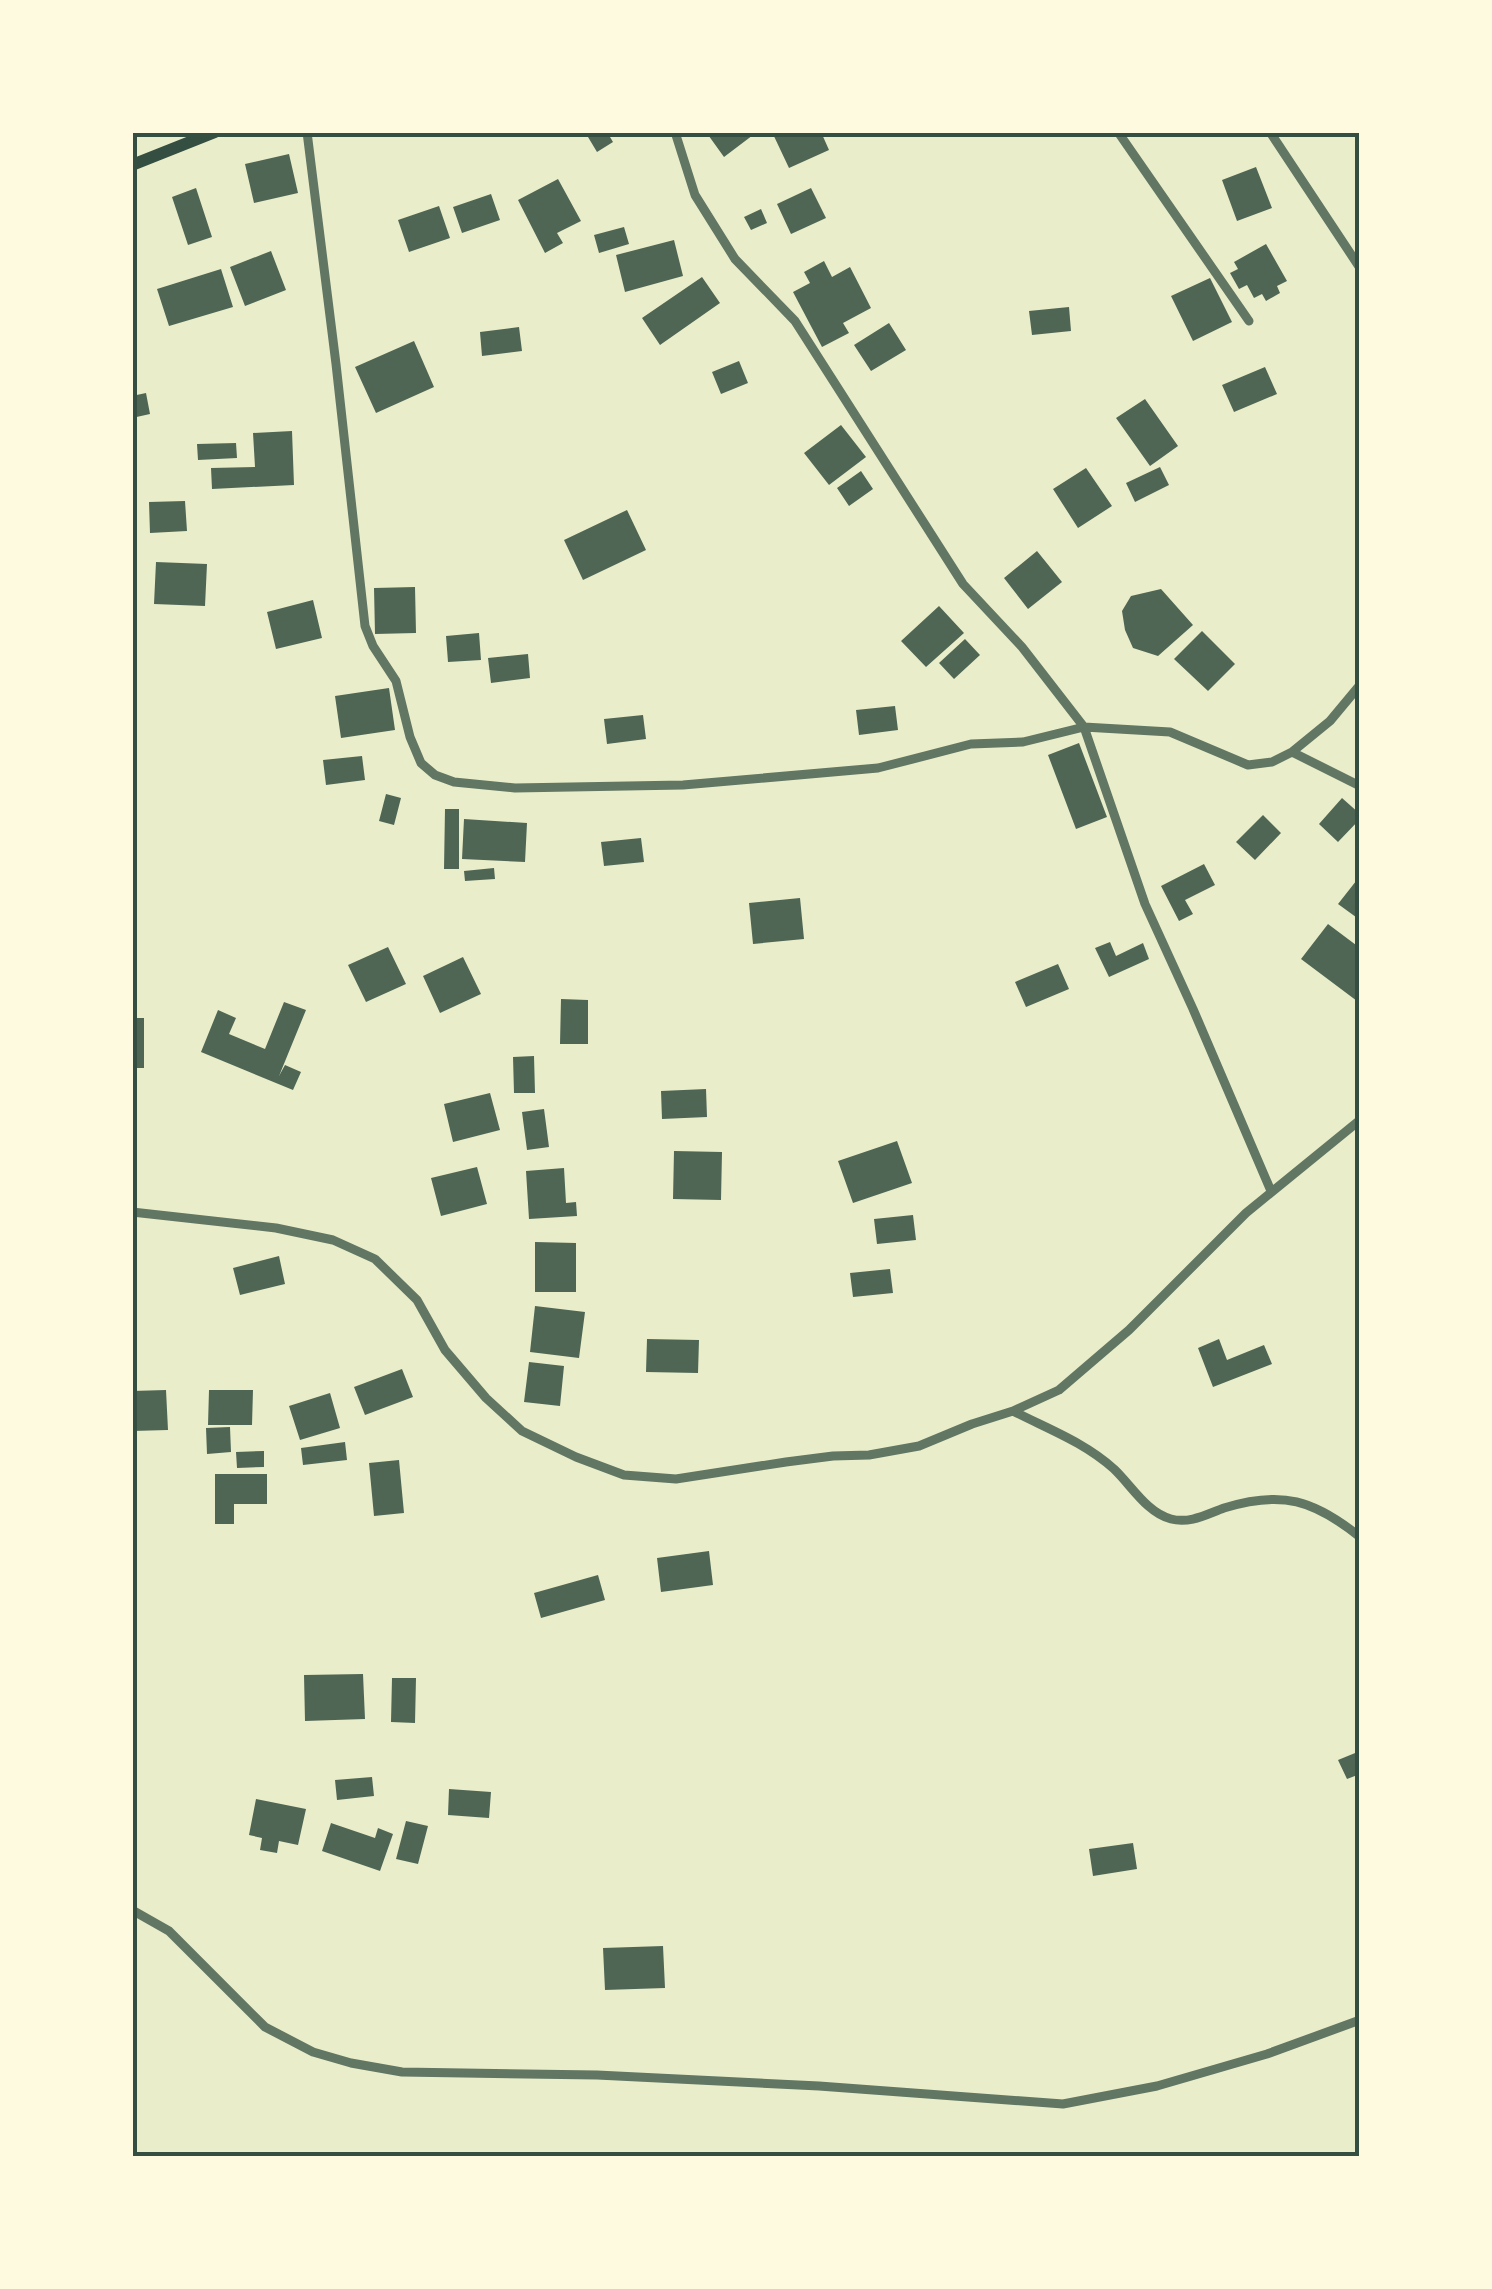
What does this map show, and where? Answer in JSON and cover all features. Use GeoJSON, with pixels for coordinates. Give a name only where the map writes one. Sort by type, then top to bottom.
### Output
{"type":"FeatureCollection","features":[{"type":"Feature","properties":{"kind":"main road"},"geometry":{"type":"LineString","coordinates":[[132,166],[215,132]]}},
{"type":"Feature","properties":{"kind":"street"},"geometry":{"type":"LineString","coordinates":[[307,132],[364,626],[396,681],[421,763],[435,775],[454,782],[516,788],[683,785],[878,768],[971,744],[1023,742],[1084,727],[1170,732],[1248,765],[1272,762],[1292,752],[1330,720],[1360,685]]}},
{"type":"Feature","properties":{"kind":"street"},"geometry":{"type":"LineString","coordinates":[[674,132],[696,195],[735,259],[795,321],[963,584],[1022,648],[1084,727],[1145,904],[1271,1191]]}},
{"type":"Feature","properties":{"kind":"street"},"geometry":{"type":"LineString","coordinates":[[1118,132],[1248,321]]}},
{"type":"Feature","properties":{"kind":"street"},"geometry":{"type":"LineString","coordinates":[[1270,132],[1360,268]]}},
{"type":"Feature","properties":{"kind":"street"},"geometry":{"type":"LineString","coordinates":[[1292,752],[1360,786]]}},
{"type":"Feature","properties":{"kind":"street"},"geometry":{"type":"LineString","coordinates":[[132,1212],[276,1228],[332,1240],[376,1259],[417,1300],[446,1350],[486,1398],[522,1431],[624,1474],[676,1479],[919,1446],[1013,1412],[1059,1390],[1129,1330],[1246,1213],[1360,1120]]}},
{"type":"Feature","properties":{"kind":"street"},"geometry":{"type":"LineString","coordinates":[[1013,1412],[1073,1439],[1112,1467],[1156,1512],[1174,1520],[1198,1518],[1277,1498],[1318,1508],[1360,1537]]}},
{"type":"Feature","properties":{"kind":"street"},"geometry":{"type":"LineString","coordinates":[[132,1910],[169,1931],[266,2027],[313,2052],[402,2072],[597,2075],[1064,2104],[1175,2080],[1267,2054],[1360,2020]]}},
{"type":"Feature","properties":{"kind":"building"},"geometry":{"type":"Polygon","coordinates":[[[585,132],[607,132],[613,142],[597,152],[585,132]]]}},
{"type":"Feature","properties":{"kind":"building"},"geometry":{"type":"Polygon","coordinates":[[[706,132],[757,132],[724,157],[706,132]]]}},
{"type":"Feature","properties":{"kind":"building"},"geometry":{"type":"Polygon","coordinates":[[[772,132],[821,132],[829,150],[789,168],[772,132]]]}},
{"type":"Feature","properties":{"kind":"building"},"geometry":{"type":"Polygon","coordinates":[[[289,154],[298,193],[254,203],[245,164],[289,154]]]}},
{"type":"Feature","properties":{"kind":"building"},"geometry":{"type":"Polygon","coordinates":[[[1256,167],[1272,208],[1237,221],[1222,180],[1256,167]]]}},
{"type":"Feature","properties":{"kind":"building"},"geometry":{"type":"Polygon","coordinates":[[[558,179],[581,221],[557,233],[563,243],[545,253],[518,200],[558,179]]]}},
{"type":"Feature","properties":{"kind":"building"},"geometry":{"type":"Polygon","coordinates":[[[196,188],[212,237],[188,245],[172,197],[196,188]]]}},
{"type":"Feature","properties":{"kind":"building"},"geometry":{"type":"Polygon","coordinates":[[[811,188],[826,218],[791,234],[777,204],[811,188]]]}},
{"type":"Feature","properties":{"kind":"building"},"geometry":{"type":"Polygon","coordinates":[[[491,194],[500,220],[462,233],[453,207],[491,194]]]}},
{"type":"Feature","properties":{"kind":"building"},"geometry":{"type":"Polygon","coordinates":[[[439,206],[450,238],[409,252],[398,220],[439,206]]]}},
{"type":"Feature","properties":{"kind":"building"},"geometry":{"type":"Polygon","coordinates":[[[761,209],[767,223],[751,230],[744,217],[761,209]]]}},
{"type":"Feature","properties":{"kind":"building"},"geometry":{"type":"Polygon","coordinates":[[[624,227],[629,244],[599,253],[594,235],[624,227]]]}},
{"type":"Feature","properties":{"kind":"building"},"geometry":{"type":"Polygon","coordinates":[[[674,240],[683,276],[625,292],[616,255],[674,240]]]}},
{"type":"Feature","properties":{"kind":"building"},"geometry":{"type":"Polygon","coordinates":[[[1266,244],[1287,281],[1277,286],[1280,293],[1266,301],[1262,294],[1254,298],[1247,285],[1239,289],[1230,273],[1238,269],[1234,262],[1266,244]]]}},
{"type":"Feature","properties":{"kind":"building"},"geometry":{"type":"Polygon","coordinates":[[[271,251],[286,290],[245,306],[230,267],[271,251]]]}},
{"type":"Feature","properties":{"kind":"building"},"geometry":{"type":"Polygon","coordinates":[[[824,261],[832,277],[850,267],[871,308],[843,323],[849,333],[822,347],[793,292],[810,283],[804,272],[824,261]]]}},
{"type":"Feature","properties":{"kind":"building"},"geometry":{"type":"Polygon","coordinates":[[[221,269],[233,307],[169,326],[157,289],[221,269]]]}},
{"type":"Feature","properties":{"kind":"building"},"geometry":{"type":"Polygon","coordinates":[[[702,277],[720,303],[660,345],[642,318],[702,277]]]}},
{"type":"Feature","properties":{"kind":"building"},"geometry":{"type":"Polygon","coordinates":[[[1210,278],[1232,322],[1193,341],[1171,296],[1210,278]]]}},
{"type":"Feature","properties":{"kind":"building"},"geometry":{"type":"Polygon","coordinates":[[[1069,307],[1071,331],[1032,335],[1029,311],[1069,307]]]}},
{"type":"Feature","properties":{"kind":"building"},"geometry":{"type":"Polygon","coordinates":[[[889,323],[906,350],[871,371],[854,345],[889,323]]]}},
{"type":"Feature","properties":{"kind":"building"},"geometry":{"type":"Polygon","coordinates":[[[519,327],[522,351],[482,356],[480,332],[519,327]]]}},
{"type":"Feature","properties":{"kind":"building"},"geometry":{"type":"Polygon","coordinates":[[[414,341],[434,387],[376,413],[355,367],[414,341]]]}},
{"type":"Feature","properties":{"kind":"building"},"geometry":{"type":"Polygon","coordinates":[[[739,361],[748,383],[721,394],[712,372],[739,361]]]}},
{"type":"Feature","properties":{"kind":"building"},"geometry":{"type":"Polygon","coordinates":[[[1265,367],[1277,394],[1234,412],[1222,385],[1265,367]]]}},
{"type":"Feature","properties":{"kind":"building"},"geometry":{"type":"Polygon","coordinates":[[[146,393],[150,414],[132,418],[132,396],[146,393]]]}},
{"type":"Feature","properties":{"kind":"building"},"geometry":{"type":"Polygon","coordinates":[[[1145,399],[1178,446],[1150,466],[1116,418],[1145,399]]]}},
{"type":"Feature","properties":{"kind":"building"},"geometry":{"type":"Polygon","coordinates":[[[841,425],[866,457],[829,485],[804,453],[841,425]]]}},
{"type":"Feature","properties":{"kind":"building"},"geometry":{"type":"Polygon","coordinates":[[[292,431],[294,485],[212,489],[211,468],[255,467],[253,433],[292,431]]]}},
{"type":"Feature","properties":{"kind":"building"},"geometry":{"type":"Polygon","coordinates":[[[236,443],[237,458],[198,460],[197,444],[236,443]]]}},
{"type":"Feature","properties":{"kind":"building"},"geometry":{"type":"Polygon","coordinates":[[[1160,467],[1169,485],[1135,502],[1126,483],[1160,467]]]}},
{"type":"Feature","properties":{"kind":"building"},"geometry":{"type":"Polygon","coordinates":[[[1086,468],[1112,506],[1078,528],[1053,489],[1086,468]]]}},
{"type":"Feature","properties":{"kind":"building"},"geometry":{"type":"Polygon","coordinates":[[[861,471],[873,489],[849,506],[837,488],[861,471]]]}},
{"type":"Feature","properties":{"kind":"building"},"geometry":{"type":"Polygon","coordinates":[[[185,501],[187,531],[150,533],[149,502],[185,501]]]}},
{"type":"Feature","properties":{"kind":"building"},"geometry":{"type":"Polygon","coordinates":[[[627,510],[646,550],[583,580],[564,540],[627,510]]]}},
{"type":"Feature","properties":{"kind":"building"},"geometry":{"type":"Polygon","coordinates":[[[1037,551],[1062,582],[1028,609],[1004,578],[1037,551]]]}},
{"type":"Feature","properties":{"kind":"building"},"geometry":{"type":"Polygon","coordinates":[[[156,562],[207,564],[205,606],[154,604],[156,562]]]}},
{"type":"Feature","properties":{"kind":"building"},"geometry":{"type":"Polygon","coordinates":[[[415,587],[416,633],[375,634],[374,588],[415,587]]]}},
{"type":"Feature","properties":{"kind":"building"},"geometry":{"type":"Polygon","coordinates":[[[1161,589],[1193,625],[1158,656],[1133,648],[1122,611],[1131,596],[1161,589]]]}},
{"type":"Feature","properties":{"kind":"building"},"geometry":{"type":"Polygon","coordinates":[[[313,600],[322,638],[276,649],[267,612],[313,600]]]}},
{"type":"Feature","properties":{"kind":"building"},"geometry":{"type":"Polygon","coordinates":[[[939,606],[964,633],[926,667],[901,641],[939,606]]]}},
{"type":"Feature","properties":{"kind":"building"},"geometry":{"type":"Polygon","coordinates":[[[1202,631],[1235,664],[1208,691],[1174,659],[1202,631]]]}},
{"type":"Feature","properties":{"kind":"building"},"geometry":{"type":"Polygon","coordinates":[[[479,633],[481,660],[448,662],[446,636],[479,633]]]}},
{"type":"Feature","properties":{"kind":"building"},"geometry":{"type":"Polygon","coordinates":[[[965,639],[980,655],[954,679],[939,663],[965,639]]]}},
{"type":"Feature","properties":{"kind":"building"},"geometry":{"type":"Polygon","coordinates":[[[528,654],[530,678],[491,683],[488,658],[528,654]]]}},
{"type":"Feature","properties":{"kind":"building"},"geometry":{"type":"Polygon","coordinates":[[[389,688],[395,730],[341,738],[335,696],[389,688]]]}},
{"type":"Feature","properties":{"kind":"building"},"geometry":{"type":"Polygon","coordinates":[[[895,706],[898,730],[859,735],[856,710],[895,706]]]}},
{"type":"Feature","properties":{"kind":"building"},"geometry":{"type":"Polygon","coordinates":[[[643,715],[646,739],[607,744],[604,719],[643,715]]]}},
{"type":"Feature","properties":{"kind":"building"},"geometry":{"type":"Polygon","coordinates":[[[1079,743],[1107,817],[1076,829],[1048,755],[1079,743]]]}},
{"type":"Feature","properties":{"kind":"building"},"geometry":{"type":"Polygon","coordinates":[[[362,756],[365,780],[326,785],[323,760],[362,756]]]}},
{"type":"Feature","properties":{"kind":"building"},"geometry":{"type":"Polygon","coordinates":[[[386,794],[401,798],[394,825],[379,821],[386,794]]]}},
{"type":"Feature","properties":{"kind":"building"},"geometry":{"type":"Polygon","coordinates":[[[1342,798],[1360,814],[1360,819],[1338,842],[1319,824],[1342,798]]]}},
{"type":"Feature","properties":{"kind":"building"},"geometry":{"type":"Polygon","coordinates":[[[445,809],[459,809],[459,869],[444,869],[445,809]]]}},
{"type":"Feature","properties":{"kind":"building"},"geometry":{"type":"Polygon","coordinates":[[[1263,815],[1281,833],[1255,860],[1236,842],[1263,815]]]}},
{"type":"Feature","properties":{"kind":"building"},"geometry":{"type":"Polygon","coordinates":[[[464,819],[527,823],[525,862],[462,859],[464,819]]]}},
{"type":"Feature","properties":{"kind":"building"},"geometry":{"type":"Polygon","coordinates":[[[641,838],[644,862],[604,866],[601,842],[641,838]]]}},
{"type":"Feature","properties":{"kind":"building"},"geometry":{"type":"Polygon","coordinates":[[[1204,864],[1215,885],[1185,900],[1193,914],[1179,921],[1161,886],[1204,864]]]}},
{"type":"Feature","properties":{"kind":"building"},"geometry":{"type":"Polygon","coordinates":[[[494,868],[495,879],[465,881],[464,871],[494,868]]]}},
{"type":"Feature","properties":{"kind":"building"},"geometry":{"type":"Polygon","coordinates":[[[1360,876],[1360,920],[1338,904],[1360,876]]]}},
{"type":"Feature","properties":{"kind":"building"},"geometry":{"type":"Polygon","coordinates":[[[800,898],[804,939],[753,944],[749,903],[800,898]]]}},
{"type":"Feature","properties":{"kind":"building"},"geometry":{"type":"Polygon","coordinates":[[[1328,924],[1360,948],[1357,1001],[1301,959],[1328,924]]]}},
{"type":"Feature","properties":{"kind":"building"},"geometry":{"type":"Polygon","coordinates":[[[1110,942],[1116,956],[1143,943],[1149,959],[1109,977],[1095,948],[1110,942]]]}},
{"type":"Feature","properties":{"kind":"building"},"geometry":{"type":"Polygon","coordinates":[[[388,947],[406,984],[366,1002],[348,965],[388,947]]]}},
{"type":"Feature","properties":{"kind":"building"},"geometry":{"type":"Polygon","coordinates":[[[463,957],[481,994],[440,1013],[423,976],[463,957]]]}},
{"type":"Feature","properties":{"kind":"building"},"geometry":{"type":"Polygon","coordinates":[[[1058,964],[1069,989],[1026,1007],[1015,982],[1058,964]]]}},
{"type":"Feature","properties":{"kind":"building"},"geometry":{"type":"Polygon","coordinates":[[[561,999],[588,1000],[588,1044],[560,1044],[561,999]]]}},
{"type":"Feature","properties":{"kind":"building"},"geometry":{"type":"Polygon","coordinates":[[[284,1002],[306,1010],[279,1076],[285,1065],[301,1072],[293,1090],[201,1052],[218,1010],[236,1018],[229,1034],[265,1049],[284,1002]]]}},
{"type":"Feature","properties":{"kind":"building"},"geometry":{"type":"Polygon","coordinates":[[[132,1018],[144,1018],[144,1068],[132,1068],[132,1018]]]}},
{"type":"Feature","properties":{"kind":"building"},"geometry":{"type":"Polygon","coordinates":[[[534,1056],[535,1093],[514,1093],[513,1057],[534,1056]]]}},
{"type":"Feature","properties":{"kind":"building"},"geometry":{"type":"Polygon","coordinates":[[[706,1089],[707,1117],[662,1119],[661,1091],[706,1089]]]}},
{"type":"Feature","properties":{"kind":"building"},"geometry":{"type":"Polygon","coordinates":[[[490,1093],[500,1130],[453,1142],[444,1104],[490,1093]]]}},
{"type":"Feature","properties":{"kind":"building"},"geometry":{"type":"Polygon","coordinates":[[[544,1109],[549,1147],[527,1150],[522,1112],[544,1109]]]}},
{"type":"Feature","properties":{"kind":"building"},"geometry":{"type":"Polygon","coordinates":[[[897,1141],[912,1183],[853,1203],[838,1161],[897,1141]]]}},
{"type":"Feature","properties":{"kind":"building"},"geometry":{"type":"Polygon","coordinates":[[[674,1151],[722,1152],[721,1200],[673,1199],[674,1151]]]}},
{"type":"Feature","properties":{"kind":"building"},"geometry":{"type":"Polygon","coordinates":[[[477,1167],[487,1204],[441,1216],[431,1178],[477,1167]]]}},
{"type":"Feature","properties":{"kind":"building"},"geometry":{"type":"Polygon","coordinates":[[[564,1168],[566,1203],[576,1202],[577,1216],[529,1219],[526,1171],[564,1168]]]}},
{"type":"Feature","properties":{"kind":"building"},"geometry":{"type":"Polygon","coordinates":[[[913,1215],[916,1240],[877,1244],[874,1219],[913,1215]]]}},
{"type":"Feature","properties":{"kind":"building"},"geometry":{"type":"Polygon","coordinates":[[[535,1242],[576,1243],[576,1292],[535,1292],[535,1242]]]}},
{"type":"Feature","properties":{"kind":"building"},"geometry":{"type":"Polygon","coordinates":[[[279,1256],[285,1284],[240,1295],[233,1268],[279,1256]]]}},
{"type":"Feature","properties":{"kind":"building"},"geometry":{"type":"Polygon","coordinates":[[[890,1269],[893,1293],[853,1297],[850,1273],[890,1269]]]}},
{"type":"Feature","properties":{"kind":"building"},"geometry":{"type":"Polygon","coordinates":[[[535,1306],[585,1312],[579,1358],[530,1352],[535,1306]]]}},
{"type":"Feature","properties":{"kind":"building"},"geometry":{"type":"Polygon","coordinates":[[[647,1339],[699,1340],[698,1373],[646,1372],[647,1339]]]}},
{"type":"Feature","properties":{"kind":"building"},"geometry":{"type":"Polygon","coordinates":[[[1219,1339],[1227,1360],[1264,1345],[1272,1364],[1213,1387],[1198,1348],[1219,1339]]]}},
{"type":"Feature","properties":{"kind":"building"},"geometry":{"type":"Polygon","coordinates":[[[529,1362],[564,1366],[560,1406],[524,1402],[529,1362]]]}},
{"type":"Feature","properties":{"kind":"building"},"geometry":{"type":"Polygon","coordinates":[[[402,1369],[413,1397],[365,1415],[354,1387],[402,1369]]]}},
{"type":"Feature","properties":{"kind":"building"},"geometry":{"type":"Polygon","coordinates":[[[166,1390],[168,1430],[132,1431],[132,1391],[166,1390]]]}},
{"type":"Feature","properties":{"kind":"building"},"geometry":{"type":"Polygon","coordinates":[[[209,1390],[253,1390],[252,1425],[208,1425],[209,1390]]]}},
{"type":"Feature","properties":{"kind":"building"},"geometry":{"type":"Polygon","coordinates":[[[330,1393],[340,1428],[300,1440],[289,1406],[330,1393]]]}},
{"type":"Feature","properties":{"kind":"building"},"geometry":{"type":"Polygon","coordinates":[[[230,1427],[231,1452],[207,1454],[206,1428],[230,1427]]]}},
{"type":"Feature","properties":{"kind":"building"},"geometry":{"type":"Polygon","coordinates":[[[345,1442],[347,1460],[303,1465],[301,1448],[345,1442]]]}},
{"type":"Feature","properties":{"kind":"building"},"geometry":{"type":"Polygon","coordinates":[[[264,1451],[264,1467],[237,1468],[236,1452],[264,1451]]]}},
{"type":"Feature","properties":{"kind":"building"},"geometry":{"type":"Polygon","coordinates":[[[399,1460],[404,1513],[374,1516],[369,1463],[399,1460]]]}},
{"type":"Feature","properties":{"kind":"building"},"geometry":{"type":"Polygon","coordinates":[[[215,1474],[267,1474],[267,1504],[234,1504],[234,1524],[215,1524],[215,1474]]]}},
{"type":"Feature","properties":{"kind":"building"},"geometry":{"type":"Polygon","coordinates":[[[709,1551],[713,1585],[661,1592],[657,1558],[709,1551]]]}},
{"type":"Feature","properties":{"kind":"building"},"geometry":{"type":"Polygon","coordinates":[[[598,1575],[605,1600],[541,1618],[534,1593],[598,1575]]]}},
{"type":"Feature","properties":{"kind":"building"},"geometry":{"type":"Polygon","coordinates":[[[363,1674],[365,1719],[305,1721],[304,1675],[363,1674]]]}},
{"type":"Feature","properties":{"kind":"building"},"geometry":{"type":"Polygon","coordinates":[[[392,1678],[416,1678],[415,1723],[391,1722],[392,1678]]]}},
{"type":"Feature","properties":{"kind":"building"},"geometry":{"type":"Polygon","coordinates":[[[1360,1751],[1360,1774],[1347,1779],[1338,1760],[1360,1751]]]}},
{"type":"Feature","properties":{"kind":"building"},"geometry":{"type":"Polygon","coordinates":[[[372,1777],[374,1796],[337,1800],[335,1780],[372,1777]]]}},
{"type":"Feature","properties":{"kind":"building"},"geometry":{"type":"Polygon","coordinates":[[[449,1789],[491,1792],[489,1818],[448,1815],[449,1789]]]}},
{"type":"Feature","properties":{"kind":"building"},"geometry":{"type":"Polygon","coordinates":[[[256,1799],[306,1809],[298,1845],[279,1841],[277,1853],[260,1850],[262,1838],[249,1835],[256,1799]]]}},
{"type":"Feature","properties":{"kind":"building"},"geometry":{"type":"Polygon","coordinates":[[[406,1821],[428,1826],[418,1864],[396,1859],[406,1821]]]}},
{"type":"Feature","properties":{"kind":"building"},"geometry":{"type":"Polygon","coordinates":[[[331,1823],[375,1838],[378,1828],[393,1834],[380,1871],[322,1851],[331,1823]]]}},
{"type":"Feature","properties":{"kind":"building"},"geometry":{"type":"Polygon","coordinates":[[[1133,1843],[1137,1869],[1093,1876],[1089,1849],[1133,1843]]]}},
{"type":"Feature","properties":{"kind":"building"},"geometry":{"type":"Polygon","coordinates":[[[663,1946],[665,1988],[605,1990],[603,1948],[663,1946]]]}}]}
